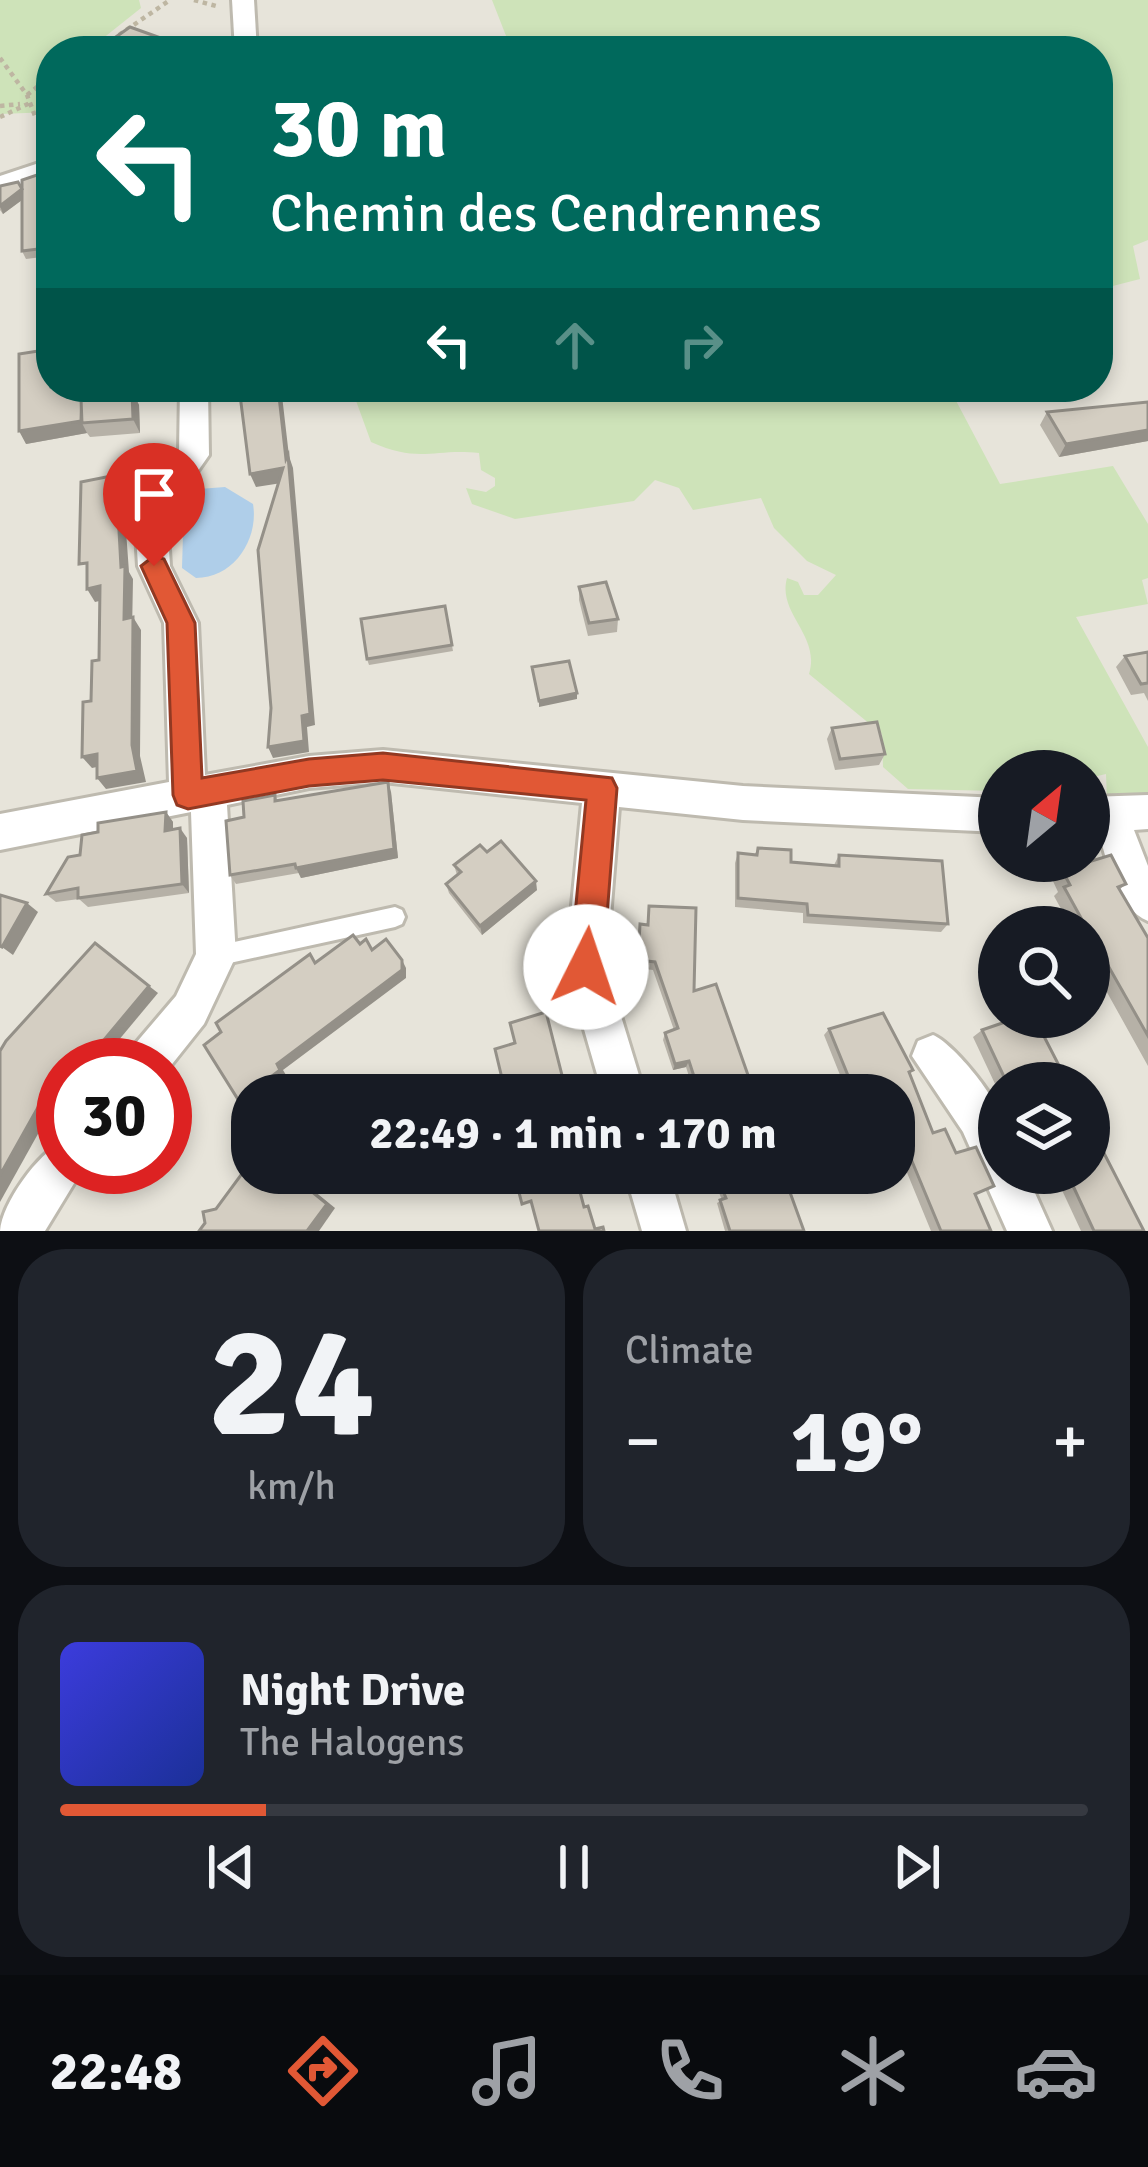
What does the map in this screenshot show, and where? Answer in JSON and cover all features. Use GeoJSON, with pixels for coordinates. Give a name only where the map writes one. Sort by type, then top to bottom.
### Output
{"type":"FeatureCollection","features":[{"type":"Feature","properties":{"kind":"street"},"geometry":{"type":"LineString","coordinates":[[243,0],[245,36]]}},
{"type":"Feature","properties":{"kind":"street"},"geometry":{"type":"LineString","coordinates":[[0,184],[36,171]]}},
{"type":"Feature","properties":{"kind":"street"},"geometry":{"type":"LineString","coordinates":[[167,1038],[190,1010],[216,956],[181,623],[154,566],[152,533],[173,483],[194,455],[194,402]]}},
{"type":"Feature","properties":{"kind":"street"},"geometry":{"type":"LineString","coordinates":[[0,832],[309,772],[383,766],[742,803],[978,814]]}},
{"type":"Feature","properties":{"kind":"street"},"geometry":{"type":"LineString","coordinates":[[602,788],[586,967],[618,1074]]}},
{"type":"Feature","properties":{"kind":"street"},"geometry":{"type":"LineString","coordinates":[[1116,813],[1130,872],[1148,902]]}},
{"type":"Feature","properties":{"kind":"street"},"geometry":{"type":"LineString","coordinates":[[933,1056],[978,1117]]}},
{"type":"Feature","properties":{"kind":"street"},"geometry":{"type":"LineString","coordinates":[[19,1231],[43,1194]]}},
{"type":"Feature","properties":{"kind":"street"},"geometry":{"type":"LineString","coordinates":[[653,1194],[664,1231]]}},
{"type":"Feature","properties":{"kind":"street"},"geometry":{"type":"LineString","coordinates":[[1013,1194],[1030,1231]]}},
{"type":"Feature","properties":{"kind":"lane"},"geometry":{"type":"LineString","coordinates":[[216,956],[395,917]]}},
{"type":"Feature","properties":{"kind":"path"},"geometry":{"type":"LineString","coordinates":[[119,36],[170,0]]}},
{"type":"Feature","properties":{"kind":"path"},"geometry":{"type":"LineString","coordinates":[[0,58],[27,94],[36,116]]}},
{"type":"Feature","properties":{"kind":"path"},"geometry":{"type":"LineString","coordinates":[[27,94],[36,87]]}},
{"type":"Feature","properties":{"kind":"path"},"geometry":{"type":"LineString","coordinates":[[0,106],[30,103]]}},
{"type":"Feature","properties":{"kind":"path"},"geometry":{"type":"LineString","coordinates":[[0,117],[30,103]]}},
{"type":"Feature","properties":{"kind":"shaded area"},"geometry":{"type":"Polygon","coordinates":[[[0,0],[1148,0],[1148,1231],[0,1231],[0,0]]]}},
{"type":"Feature","properties":{"kind":"green space"},"geometry":{"type":"Polygon","coordinates":[[[0,0],[139,0],[141,8],[106,36],[36,36],[36,113],[0,114],[0,0]]]}},
{"type":"Feature","properties":{"kind":"green space"},"geometry":{"type":"Polygon","coordinates":[[[492,0],[1148,0],[1148,240],[1133,246],[1140,279],[1113,286],[1113,36],[506,36],[492,0]]]}},
{"type":"Feature","properties":{"kind":"green space"},"geometry":{"type":"Polygon","coordinates":[[[356,402],[957,402],[1000,484],[1113,466],[1148,524],[1148,578],[1142,580],[1148,604],[1076,617],[1148,747],[1148,796],[1110,800],[1110,750],[978,750],[978,791],[908,789],[883,767],[882,734],[809,674],[809,648],[788,603],[787,578],[798,582],[804,595],[818,595],[836,575],[807,561],[774,528],[761,498],[693,510],[679,488],[655,480],[634,501],[515,519],[472,504],[466,488],[486,492],[495,486],[495,478],[481,470],[479,453],[415,454],[371,442],[356,402]]]}},
{"type":"Feature","properties":{"kind":"water"},"geometry":{"type":"Polygon","coordinates":[[[225,487],[253,504],[248,543],[222,571],[196,578],[182,568],[184,501],[199,489],[225,487]]]}},
{"type":"Feature","properties":{"kind":"building"},"geometry":{"type":"Polygon","coordinates":[[[130,27],[155,36],[117,36],[130,27]]]}},
{"type":"Feature","properties":{"kind":"building"},"geometry":{"type":"Polygon","coordinates":[[[36,175],[36,249],[22,251],[22,180],[36,175]]]}},
{"type":"Feature","properties":{"kind":"building"},"geometry":{"type":"Polygon","coordinates":[[[18,182],[22,189],[0,206],[0,186],[18,182]]]}},
{"type":"Feature","properties":{"kind":"building"},"geometry":{"type":"Polygon","coordinates":[[[36,351],[36,402],[82,402],[81,421],[19,431],[19,354],[36,351]]]}},
{"type":"Feature","properties":{"kind":"building"},"geometry":{"type":"Polygon","coordinates":[[[81,402],[132,402],[133,419],[82,423],[81,402]]]}},
{"type":"Feature","properties":{"kind":"building"},"geometry":{"type":"Polygon","coordinates":[[[241,402],[280,402],[310,714],[302,716],[304,741],[268,747],[271,708],[258,550],[283,468],[250,474],[241,402]]]}},
{"type":"Feature","properties":{"kind":"building"},"geometry":{"type":"Polygon","coordinates":[[[1148,402],[1148,430],[1066,444],[1047,412],[1148,402]]]}},
{"type":"Feature","properties":{"kind":"building"},"geometry":{"type":"Polygon","coordinates":[[[116,475],[121,567],[125,566],[124,619],[133,617],[132,745],[137,771],[97,778],[97,754],[82,757],[83,702],[91,701],[92,661],[99,660],[100,586],[87,589],[87,563],[79,564],[81,482],[116,475]]]}},
{"type":"Feature","properties":{"kind":"building"},"geometry":{"type":"Polygon","coordinates":[[[606,582],[618,619],[589,623],[579,587],[606,582]]]}},
{"type":"Feature","properties":{"kind":"building"},"geometry":{"type":"Polygon","coordinates":[[[445,606],[452,645],[367,659],[361,619],[445,606]]]}},
{"type":"Feature","properties":{"kind":"building"},"geometry":{"type":"Polygon","coordinates":[[[1148,652],[1148,683],[1141,684],[1125,656],[1148,652]]]}},
{"type":"Feature","properties":{"kind":"building"},"geometry":{"type":"Polygon","coordinates":[[[569,661],[577,693],[539,701],[532,667],[569,661]]]}},
{"type":"Feature","properties":{"kind":"building"},"geometry":{"type":"Polygon","coordinates":[[[877,722],[885,754],[840,759],[832,728],[877,722]]]}},
{"type":"Feature","properties":{"kind":"building"},"geometry":{"type":"Polygon","coordinates":[[[388,782],[394,849],[230,875],[226,821],[244,817],[243,801],[275,795],[275,801],[388,782]]]}},
{"type":"Feature","properties":{"kind":"building"},"geometry":{"type":"Polygon","coordinates":[[[166,812],[165,831],[180,828],[182,884],[78,898],[78,888],[46,894],[68,857],[80,855],[82,835],[98,832],[98,823],[166,812]]]}},
{"type":"Feature","properties":{"kind":"building"},"geometry":{"type":"Polygon","coordinates":[[[501,841],[536,881],[480,926],[446,884],[461,872],[454,865],[480,845],[487,852],[501,841]]]}},
{"type":"Feature","properties":{"kind":"building"},"geometry":{"type":"Polygon","coordinates":[[[758,848],[791,850],[791,862],[839,866],[839,855],[942,861],[948,924],[808,915],[807,904],[738,898],[738,853],[757,855],[758,848]]]}},
{"type":"Feature","properties":{"kind":"building"},"geometry":{"type":"Polygon","coordinates":[[[1110,855],[1126,884],[1118,887],[1148,938],[1148,1036],[1110,969],[1110,906],[1074,906],[1064,887],[1068,882],[1110,882],[1110,855]]]}},
{"type":"Feature","properties":{"kind":"building"},"geometry":{"type":"Polygon","coordinates":[[[0,895],[27,903],[2,947],[0,946],[0,895]]]}},
{"type":"Feature","properties":{"kind":"building"},"geometry":{"type":"Polygon","coordinates":[[[649,906],[696,908],[694,991],[716,984],[748,1074],[693,1074],[689,1061],[675,1064],[665,1033],[678,1028],[655,962],[638,960],[640,924],[648,925],[649,906]]]}},
{"type":"Feature","properties":{"kind":"building"},"geometry":{"type":"Polygon","coordinates":[[[353,935],[360,944],[366,939],[372,950],[386,939],[402,960],[402,970],[277,1064],[280,1070],[275,1074],[231,1074],[231,1088],[204,1045],[221,1032],[216,1023],[310,954],[315,963],[353,935]]]}},
{"type":"Feature","properties":{"kind":"building"},"geometry":{"type":"Polygon","coordinates":[[[95,943],[149,986],[106,1038],[36,1038],[36,1111],[0,1175],[0,1051],[95,943]]]}},
{"type":"Feature","properties":{"kind":"building"},"geometry":{"type":"Polygon","coordinates":[[[546,1012],[562,1074],[501,1074],[495,1049],[515,1043],[510,1023],[546,1012]]]}},
{"type":"Feature","properties":{"kind":"building"},"geometry":{"type":"Polygon","coordinates":[[[883,1013],[913,1070],[910,1074],[847,1074],[829,1029],[883,1013]]]}},
{"type":"Feature","properties":{"kind":"building"},"geometry":{"type":"Polygon","coordinates":[[[986,1038],[1045,1038],[1057,1062],[997,1062],[986,1038]]]}},
{"type":"Feature","properties":{"kind":"building"},"geometry":{"type":"Polygon","coordinates":[[[915,1087],[933,1133],[945,1129],[956,1153],[976,1147],[978,1151],[975,1194],[991,1231],[941,1231],[915,1168],[915,1087]]]}},
{"type":"Feature","properties":{"kind":"building"},"geometry":{"type":"Polygon","coordinates":[[[1110,1165],[1144,1231],[1094,1231],[1077,1194],[1110,1194],[1110,1165]]]}},
{"type":"Feature","properties":{"kind":"building"},"geometry":{"type":"Polygon","coordinates":[[[231,1189],[231,1194],[315,1194],[327,1204],[307,1231],[199,1231],[205,1223],[203,1212],[216,1209],[231,1189]]]}},
{"type":"Feature","properties":{"kind":"building"},"geometry":{"type":"Polygon","coordinates":[[[519,1194],[581,1194],[595,1229],[603,1227],[604,1231],[539,1231],[531,1201],[522,1204],[519,1194]]]}},
{"type":"Feature","properties":{"kind":"building"},"geometry":{"type":"Polygon","coordinates":[[[724,1194],[791,1194],[804,1231],[730,1231],[720,1200],[726,1198],[724,1194]]]}},
{"type":"Feature","properties":{"kind":"route"},"geometry":{"type":"LineString","coordinates":[[154,566],[181,623],[188,795],[309,772],[383,766],[602,788],[586,967]]}}]}
